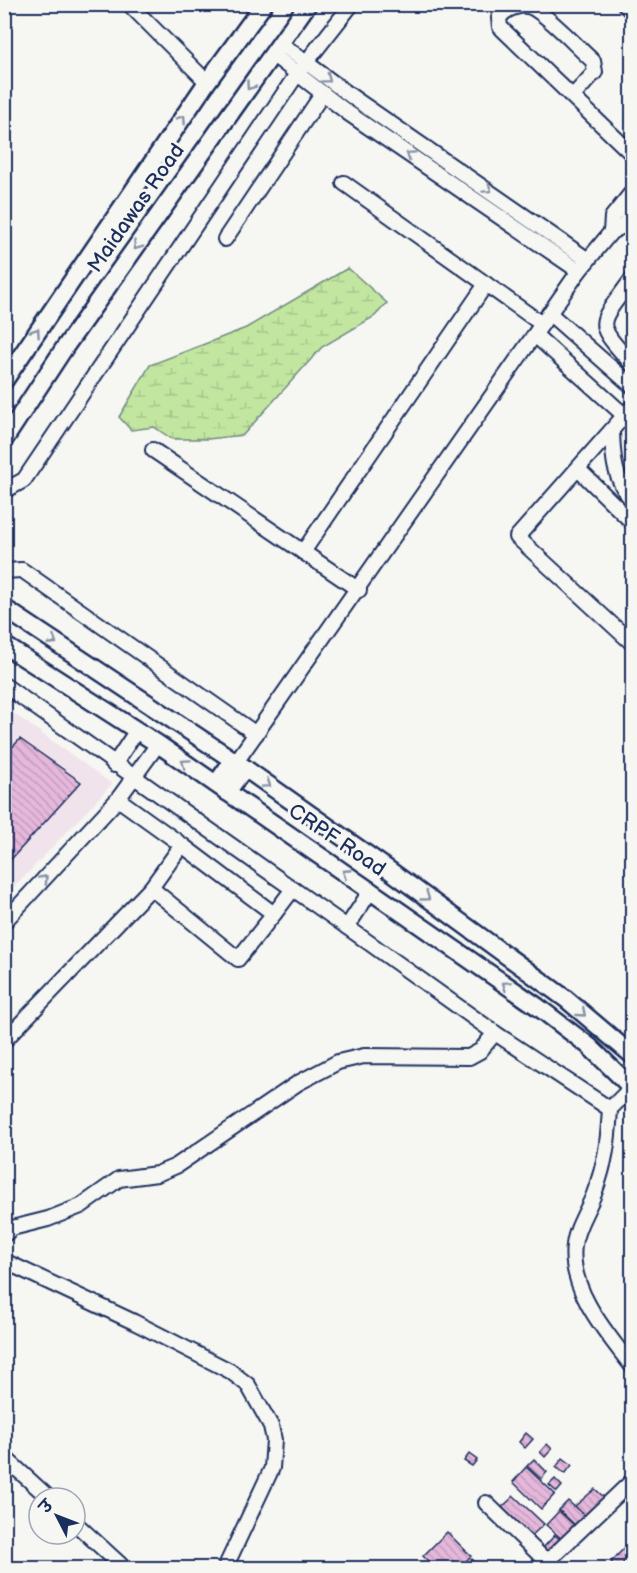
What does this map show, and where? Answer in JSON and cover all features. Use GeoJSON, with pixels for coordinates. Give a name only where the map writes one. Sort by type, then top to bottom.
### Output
{"type":"FeatureCollection","features":[{"type":"Feature","properties":{"kind":"street"},"geometry":{"type":"LineString","coordinates":[[129,4],[207,82]]}},
{"type":"Feature","properties":{"kind":"street","name":"Maidawas Road"},"geometry":{"type":"LineString","coordinates":[[4,381],[207,82],[264,4]]}},
{"type":"Feature","properties":{"kind":"street","name":"Maidawas Road"},"geometry":{"type":"LineString","coordinates":[[4,440],[65,347],[308,4]]}},
{"type":"Feature","properties":{"kind":"street"},"geometry":{"type":"LineString","coordinates":[[4,490],[24,480],[302,68],[352,4]]}},
{"type":"Feature","properties":{"kind":"street"},"geometry":{"type":"LineString","coordinates":[[624,4],[633,12]]}},
{"type":"Feature","properties":{"kind":"street"},"geometry":{"type":"LineString","coordinates":[[573,96],[595,72],[593,61],[532,8],[518,7],[502,13],[499,18],[500,27],[633,154]]}},
{"type":"Feature","properties":{"kind":"street"},"geometry":{"type":"LineString","coordinates":[[276,49],[302,68],[355,99],[584,265]]}},
{"type":"Feature","properties":{"kind":"street"},"geometry":{"type":"LineString","coordinates":[[302,68],[323,93],[348,113],[584,265]]}},
{"type":"Feature","properties":{"kind":"street"},"geometry":{"type":"LineString","coordinates":[[225,239],[323,93]]}},
{"type":"Feature","properties":{"kind":"street"},"geometry":{"type":"LineString","coordinates":[[348,113],[355,99]]}},
{"type":"Feature","properties":{"kind":"street"},"geometry":{"type":"LineString","coordinates":[[344,183],[542,324],[604,361],[633,386]]}},
{"type":"Feature","properties":{"kind":"street"},"geometry":{"type":"LineString","coordinates":[[611,232],[612,217],[633,192]]}},
{"type":"Feature","properties":{"kind":"street"},"geometry":{"type":"LineString","coordinates":[[222,788],[256,734],[359,590],[584,265],[611,232],[623,226],[633,213]]}},
{"type":"Feature","properties":{"kind":"street"},"geometry":{"type":"LineString","coordinates":[[633,279],[604,318],[603,328],[633,364]]}},
{"type":"Feature","properties":{"kind":"street"},"geometry":{"type":"LineString","coordinates":[[303,552],[486,284]]}},
{"type":"Feature","properties":{"kind":"street"},"geometry":{"type":"LineString","coordinates":[[542,324],[588,383],[629,411],[517,537],[633,643]]}},
{"type":"Feature","properties":{"kind":"street"},"geometry":{"type":"LineString","coordinates":[[588,383],[604,361]]}},
{"type":"Feature","properties":{"kind":"street"},"geometry":{"type":"LineString","coordinates":[[612,432],[614,465],[619,482],[633,500]]}},
{"type":"Feature","properties":{"kind":"street"},"geometry":{"type":"LineString","coordinates":[[153,450],[359,590]]}},
{"type":"Feature","properties":{"kind":"street"},"geometry":{"type":"LineString","coordinates":[[578,469],[633,522]]}},
{"type":"Feature","properties":{"kind":"street"},"geometry":{"type":"LineString","coordinates":[[4,571],[22,570],[256,734]]}},
{"type":"Feature","properties":{"kind":"street"},"geometry":{"type":"LineString","coordinates":[[4,599],[9,611],[238,763],[566,999],[633,1055]]}},
{"type":"Feature","properties":{"kind":"street","name":"CRPF Road"},"geometry":{"type":"LineString","coordinates":[[4,645],[158,744],[538,1007],[589,1046],[632,1088]]}},
{"type":"Feature","properties":{"kind":"street"},"geometry":{"type":"LineString","coordinates":[[4,685],[133,779],[293,889],[495,1033],[610,1109]]}},
{"type":"Feature","properties":{"kind":"street"},"geometry":{"type":"LineString","coordinates":[[114,765],[137,730]]}},
{"type":"Feature","properties":{"kind":"street"},"geometry":{"type":"LineString","coordinates":[[4,922],[118,799],[158,744]]}},
{"type":"Feature","properties":{"kind":"street"},"geometry":{"type":"LineString","coordinates":[[118,799],[274,914]]}},
{"type":"Feature","properties":{"kind":"street"},"geometry":{"type":"LineString","coordinates":[[4,1041],[151,888],[182,845]]}},
{"type":"Feature","properties":{"kind":"street"},"geometry":{"type":"LineString","coordinates":[[151,888],[238,959],[293,889]]}},
{"type":"Feature","properties":{"kind":"street"},"geometry":{"type":"LineString","coordinates":[[346,927],[370,890]]}},
{"type":"Feature","properties":{"kind":"street"},"geometry":{"type":"LineString","coordinates":[[4,1235],[12,1228],[48,1219],[81,1206],[119,1179],[157,1174],[176,1166],[298,1083],[338,1062],[364,1056],[469,1057],[480,1051],[495,1033]]}},
{"type":"Feature","properties":{"kind":"street"},"geometry":{"type":"LineString","coordinates":[[632,1088],[610,1109],[608,1155],[574,1244],[574,1262],[585,1296],[600,1326],[633,1366]]}},
{"type":"Feature","properties":{"kind":"street"},"geometry":{"type":"LineString","coordinates":[[4,1261],[219,1366],[248,1385],[254,1393],[271,1426],[274,1451],[272,1468],[225,1569]]}},
{"type":"Feature","properties":{"kind":"street"},"geometry":{"type":"LineString","coordinates":[[4,1458],[36,1486]]}},
{"type":"Feature","properties":{"kind":"street"},"geometry":{"type":"LineString","coordinates":[[486,1503],[543,1558],[550,1559],[633,1481]]}},
{"type":"Feature","properties":{"kind":"street"},"geometry":{"type":"LineString","coordinates":[[87,1534],[124,1569]]}},
{"type":"Feature","properties":{"kind":"shaded area"},"geometry":{"type":"Polygon","coordinates":[[[5,707],[112,784],[5,897],[5,707]]]}},
{"type":"Feature","properties":{"kind":"green space"},"geometry":{"type":"Polygon","coordinates":[[[348,268],[387,303],[375,316],[322,347],[243,435],[208,439],[172,439],[154,427],[131,430],[119,417],[150,365],[246,328],[348,268]]]}},
{"type":"Feature","properties":{"kind":"building"},"geometry":{"type":"Polygon","coordinates":[[[20,739],[81,782],[4,867],[4,756],[20,739]]]}},
{"type":"Feature","properties":{"kind":"building"},"geometry":{"type":"Polygon","coordinates":[[[526,1433],[533,1439],[525,1448],[519,1442],[526,1433]]]}},
{"type":"Feature","properties":{"kind":"building"},"geometry":{"type":"Polygon","coordinates":[[[547,1444],[552,1449],[545,1457],[540,1452],[547,1444]]]}},
{"type":"Feature","properties":{"kind":"building"},"geometry":{"type":"Polygon","coordinates":[[[469,1454],[477,1460],[472,1466],[464,1461],[469,1454]]]}},
{"type":"Feature","properties":{"kind":"building"},"geometry":{"type":"Polygon","coordinates":[[[563,1458],[572,1465],[565,1474],[556,1467],[563,1458]]]}},
{"type":"Feature","properties":{"kind":"building"},"geometry":{"type":"Polygon","coordinates":[[[534,1459],[547,1472],[541,1479],[527,1466],[534,1459]]]}},
{"type":"Feature","properties":{"kind":"building"},"geometry":{"type":"Polygon","coordinates":[[[526,1467],[555,1494],[541,1509],[513,1482],[526,1467]]]}},
{"type":"Feature","properties":{"kind":"building"},"geometry":{"type":"Polygon","coordinates":[[[555,1479],[562,1486],[557,1492],[549,1485],[555,1479]]]}},
{"type":"Feature","properties":{"kind":"building"},"geometry":{"type":"Polygon","coordinates":[[[595,1489],[606,1499],[587,1518],[575,1506],[595,1489]]]}},
{"type":"Feature","properties":{"kind":"building"},"geometry":{"type":"Polygon","coordinates":[[[514,1496],[544,1524],[528,1539],[499,1510],[514,1496]]]}},
{"type":"Feature","properties":{"kind":"building"},"geometry":{"type":"Polygon","coordinates":[[[568,1501],[587,1518],[578,1528],[559,1510],[568,1501]]]}},
{"type":"Feature","properties":{"kind":"building"},"geometry":{"type":"Polygon","coordinates":[[[559,1511],[577,1528],[565,1542],[546,1525],[559,1511]]]}},
{"type":"Feature","properties":{"kind":"building"},"geometry":{"type":"Polygon","coordinates":[[[447,1532],[471,1556],[459,1568],[435,1568],[423,1556],[447,1532]]]}},
{"type":"Feature","properties":{"kind":"building"},"geometry":{"type":"Polygon","coordinates":[[[555,1535],[564,1542],[551,1556],[543,1548],[555,1535]]]}},
{"type":"Feature","properties":{"kind":"building"},"geometry":{"type":"Polygon","coordinates":[[[629,1543],[632,1546],[632,1554],[618,1568],[611,1562],[629,1543]]]}},
{"type":"Feature","properties":{"kind":"building"},"geometry":{"type":"Polygon","coordinates":[[[472,1559],[482,1568],[463,1568],[472,1559]]]}},
{"type":"Feature","properties":{"kind":"building"},"geometry":{"type":"Polygon","coordinates":[[[554,1560],[562,1568],[545,1568],[554,1560]]]}}]}
